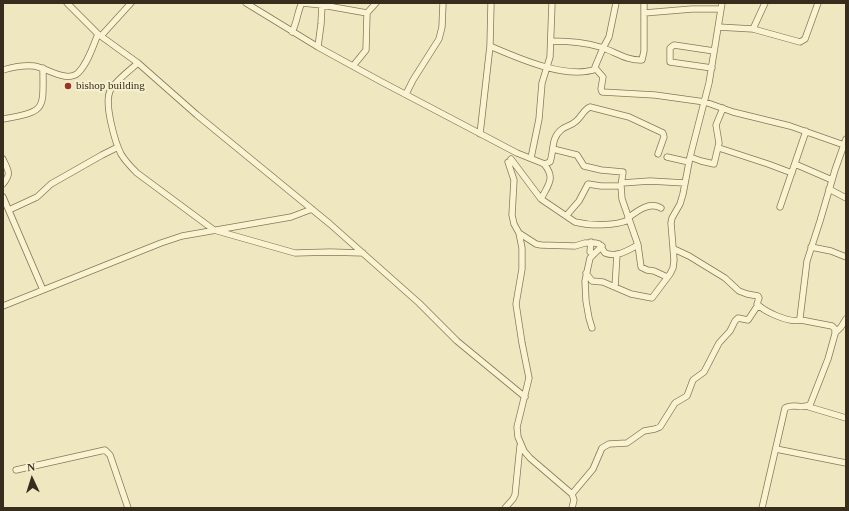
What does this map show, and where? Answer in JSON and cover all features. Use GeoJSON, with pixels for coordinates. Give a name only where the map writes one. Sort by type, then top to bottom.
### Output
{"type":"FeatureCollection","features":[{"type":"Feature","properties":{"kind":"street"},"geometry":{"type":"LineString","coordinates":[[67,3],[100,35],[138,63],[197,115],[312,209],[363,253],[457,341],[525,397]]}},
{"type":"Feature","properties":{"kind":"street"},"geometry":{"type":"LineString","coordinates":[[3,70],[14,67],[29,66],[43,68],[64,76],[76,74],[87,59],[100,35],[131,3]]}},
{"type":"Feature","properties":{"kind":"street"},"geometry":{"type":"LineString","coordinates":[[353,66],[366,50],[367,13],[376,3]]}},
{"type":"Feature","properties":{"kind":"street"},"geometry":{"type":"LineString","coordinates":[[406,94],[439,39],[442,27],[443,3]]}},
{"type":"Feature","properties":{"kind":"street"},"geometry":{"type":"LineString","coordinates":[[480,134],[490,46],[491,3]]}},
{"type":"Feature","properties":{"kind":"street"},"geometry":{"type":"LineString","coordinates":[[531,158],[539,119],[542,83],[550,57],[552,3]]}},
{"type":"Feature","properties":{"kind":"street"},"geometry":{"type":"LineString","coordinates":[[616,3],[609,37],[596,65],[596,70],[603,77],[602,92],[655,95],[705,102],[806,131],[844,145]]}},
{"type":"Feature","properties":{"kind":"street"},"geometry":{"type":"LineString","coordinates":[[551,41],[577,42],[603,48],[628,58],[642,60],[644,51],[644,3]]}},
{"type":"Feature","properties":{"kind":"street"},"geometry":{"type":"LineString","coordinates":[[754,29],[765,3]]}},
{"type":"Feature","properties":{"kind":"street"},"geometry":{"type":"LineString","coordinates":[[718,27],[754,29],[800,42],[805,39],[818,3]]}},
{"type":"Feature","properties":{"kind":"street"},"geometry":{"type":"LineString","coordinates":[[248,4],[292,32],[353,66],[517,153],[544,164],[550,170],[551,178],[541,199]]}},
{"type":"Feature","properties":{"kind":"street"},"geometry":{"type":"LineString","coordinates":[[292,32],[297,23],[301,4],[315,4],[367,13]]}},
{"type":"Feature","properties":{"kind":"street"},"geometry":{"type":"LineString","coordinates":[[318,47],[322,5]]}},
{"type":"Feature","properties":{"kind":"street"},"geometry":{"type":"LineString","coordinates":[[586,273],[592,282],[603,282],[632,294],[652,298],[673,268],[674,249],[671,223],[672,218],[680,204],[705,102],[712,68],[721,6],[699,6],[644,13]]}},
{"type":"Feature","properties":{"kind":"street"},"geometry":{"type":"LineString","coordinates":[[712,68],[670,62],[670,48],[674,45],[714,51]]}},
{"type":"Feature","properties":{"kind":"street"},"geometry":{"type":"LineString","coordinates":[[490,46],[547,68],[576,72],[590,72],[596,70]]}},
{"type":"Feature","properties":{"kind":"street"},"geometry":{"type":"LineString","coordinates":[[138,63],[112,87],[108,97],[110,114],[118,148],[128,164],[137,173],[214,230],[295,253],[363,253]]}},
{"type":"Feature","properties":{"kind":"street"},"geometry":{"type":"LineString","coordinates":[[3,118],[26,115],[41,106],[43,98],[43,68]]}},
{"type":"Feature","properties":{"kind":"street"},"geometry":{"type":"LineString","coordinates":[[544,164],[550,162],[555,137],[561,130],[574,124],[586,109],[592,107],[629,117],[663,133],[664,137],[658,154]]}},
{"type":"Feature","properties":{"kind":"street"},"geometry":{"type":"LineString","coordinates":[[667,157],[690,159],[714,164],[720,140],[716,128],[723,108]]}},
{"type":"Feature","properties":{"kind":"street"},"geometry":{"type":"LineString","coordinates":[[780,207],[806,131]]}},
{"type":"Feature","properties":{"kind":"street"},"geometry":{"type":"LineString","coordinates":[[800,320],[807,261],[840,153],[846,139]]}},
{"type":"Feature","properties":{"kind":"street"},"geometry":{"type":"LineString","coordinates":[[9,210],[37,197],[51,184],[102,155],[118,148]]}},
{"type":"Feature","properties":{"kind":"street"},"geometry":{"type":"LineString","coordinates":[[719,148],[792,173]]}},
{"type":"Feature","properties":{"kind":"street"},"geometry":{"type":"LineString","coordinates":[[553,149],[577,155],[582,165],[590,168],[622,172],[624,174],[621,184],[622,200],[638,245],[641,268],[654,271],[667,277]]}},
{"type":"Feature","properties":{"kind":"street"},"geometry":{"type":"LineString","coordinates":[[840,153],[846,157]]}},
{"type":"Feature","properties":{"kind":"street"},"geometry":{"type":"LineString","coordinates":[[3,159],[9,174],[9,177],[3,184]]}},
{"type":"Feature","properties":{"kind":"street"},"geometry":{"type":"LineString","coordinates":[[572,508],[574,500],[572,494],[530,458],[524,450],[517,434],[517,427],[529,378],[516,304],[522,269],[522,252],[519,233],[514,224],[512,215],[514,180],[510,160],[541,199],[575,222],[582,224],[614,224],[629,219],[640,210],[656,205],[661,208]]}},
{"type":"Feature","properties":{"kind":"street"},"geometry":{"type":"LineString","coordinates":[[795,164],[832,180]]}},
{"type":"Feature","properties":{"kind":"street"},"geometry":{"type":"LineString","coordinates":[[566,216],[579,200],[588,184],[601,186],[654,180],[685,183]]}},
{"type":"Feature","properties":{"kind":"street"},"geometry":{"type":"LineString","coordinates":[[829,189],[846,198]]}},
{"type":"Feature","properties":{"kind":"street"},"geometry":{"type":"LineString","coordinates":[[3,197],[43,290]]}},
{"type":"Feature","properties":{"kind":"street"},"geometry":{"type":"LineString","coordinates":[[3,306],[182,236],[291,217],[312,209]]}},
{"type":"Feature","properties":{"kind":"street"},"geometry":{"type":"LineString","coordinates":[[519,233],[536,244],[541,245],[575,246],[591,242],[597,243],[602,246],[606,253],[617,254],[638,245]]}},
{"type":"Feature","properties":{"kind":"street"},"geometry":{"type":"LineString","coordinates":[[591,242],[590,252],[594,254]]}},
{"type":"Feature","properties":{"kind":"street"},"geometry":{"type":"LineString","coordinates":[[592,328],[585,293],[586,273],[590,258],[602,246]]}},
{"type":"Feature","properties":{"kind":"street"},"geometry":{"type":"LineString","coordinates":[[811,247],[831,251],[846,257]]}},
{"type":"Feature","properties":{"kind":"street"},"geometry":{"type":"LineString","coordinates":[[572,494],[593,469],[599,453],[606,445],[627,443],[644,431],[658,429],[660,427],[675,403],[686,396],[693,380],[704,372],[719,343],[730,331],[734,321],[738,318],[748,320],[758,305],[758,296],[740,291],[725,278],[689,256],[674,249]]}},
{"type":"Feature","properties":{"kind":"street"},"geometry":{"type":"LineString","coordinates":[[615,287],[617,254]]}},
{"type":"Feature","properties":{"kind":"street"},"geometry":{"type":"LineString","coordinates":[[758,305],[780,317],[793,321],[800,320],[832,326],[836,332]]}},
{"type":"Feature","properties":{"kind":"street"},"geometry":{"type":"LineString","coordinates":[[809,407],[821,379],[836,332],[846,319]]}},
{"type":"Feature","properties":{"kind":"street"},"geometry":{"type":"LineString","coordinates":[[762,508],[785,408],[789,406],[809,407],[846,418]]}},
{"type":"Feature","properties":{"kind":"street"},"geometry":{"type":"LineString","coordinates":[[505,508],[515,495],[520,442]]}},
{"type":"Feature","properties":{"kind":"street"},"geometry":{"type":"LineString","coordinates":[[776,449],[846,464]]}},
{"type":"Feature","properties":{"kind":"street"},"geometry":{"type":"LineString","coordinates":[[16,470],[105,450],[110,455],[128,508]]}},
{"type":"Feature","properties":{"kind":"place","name":"bishop building"},"geometry":{"type":"Point","coordinates":[68,86]}}]}
